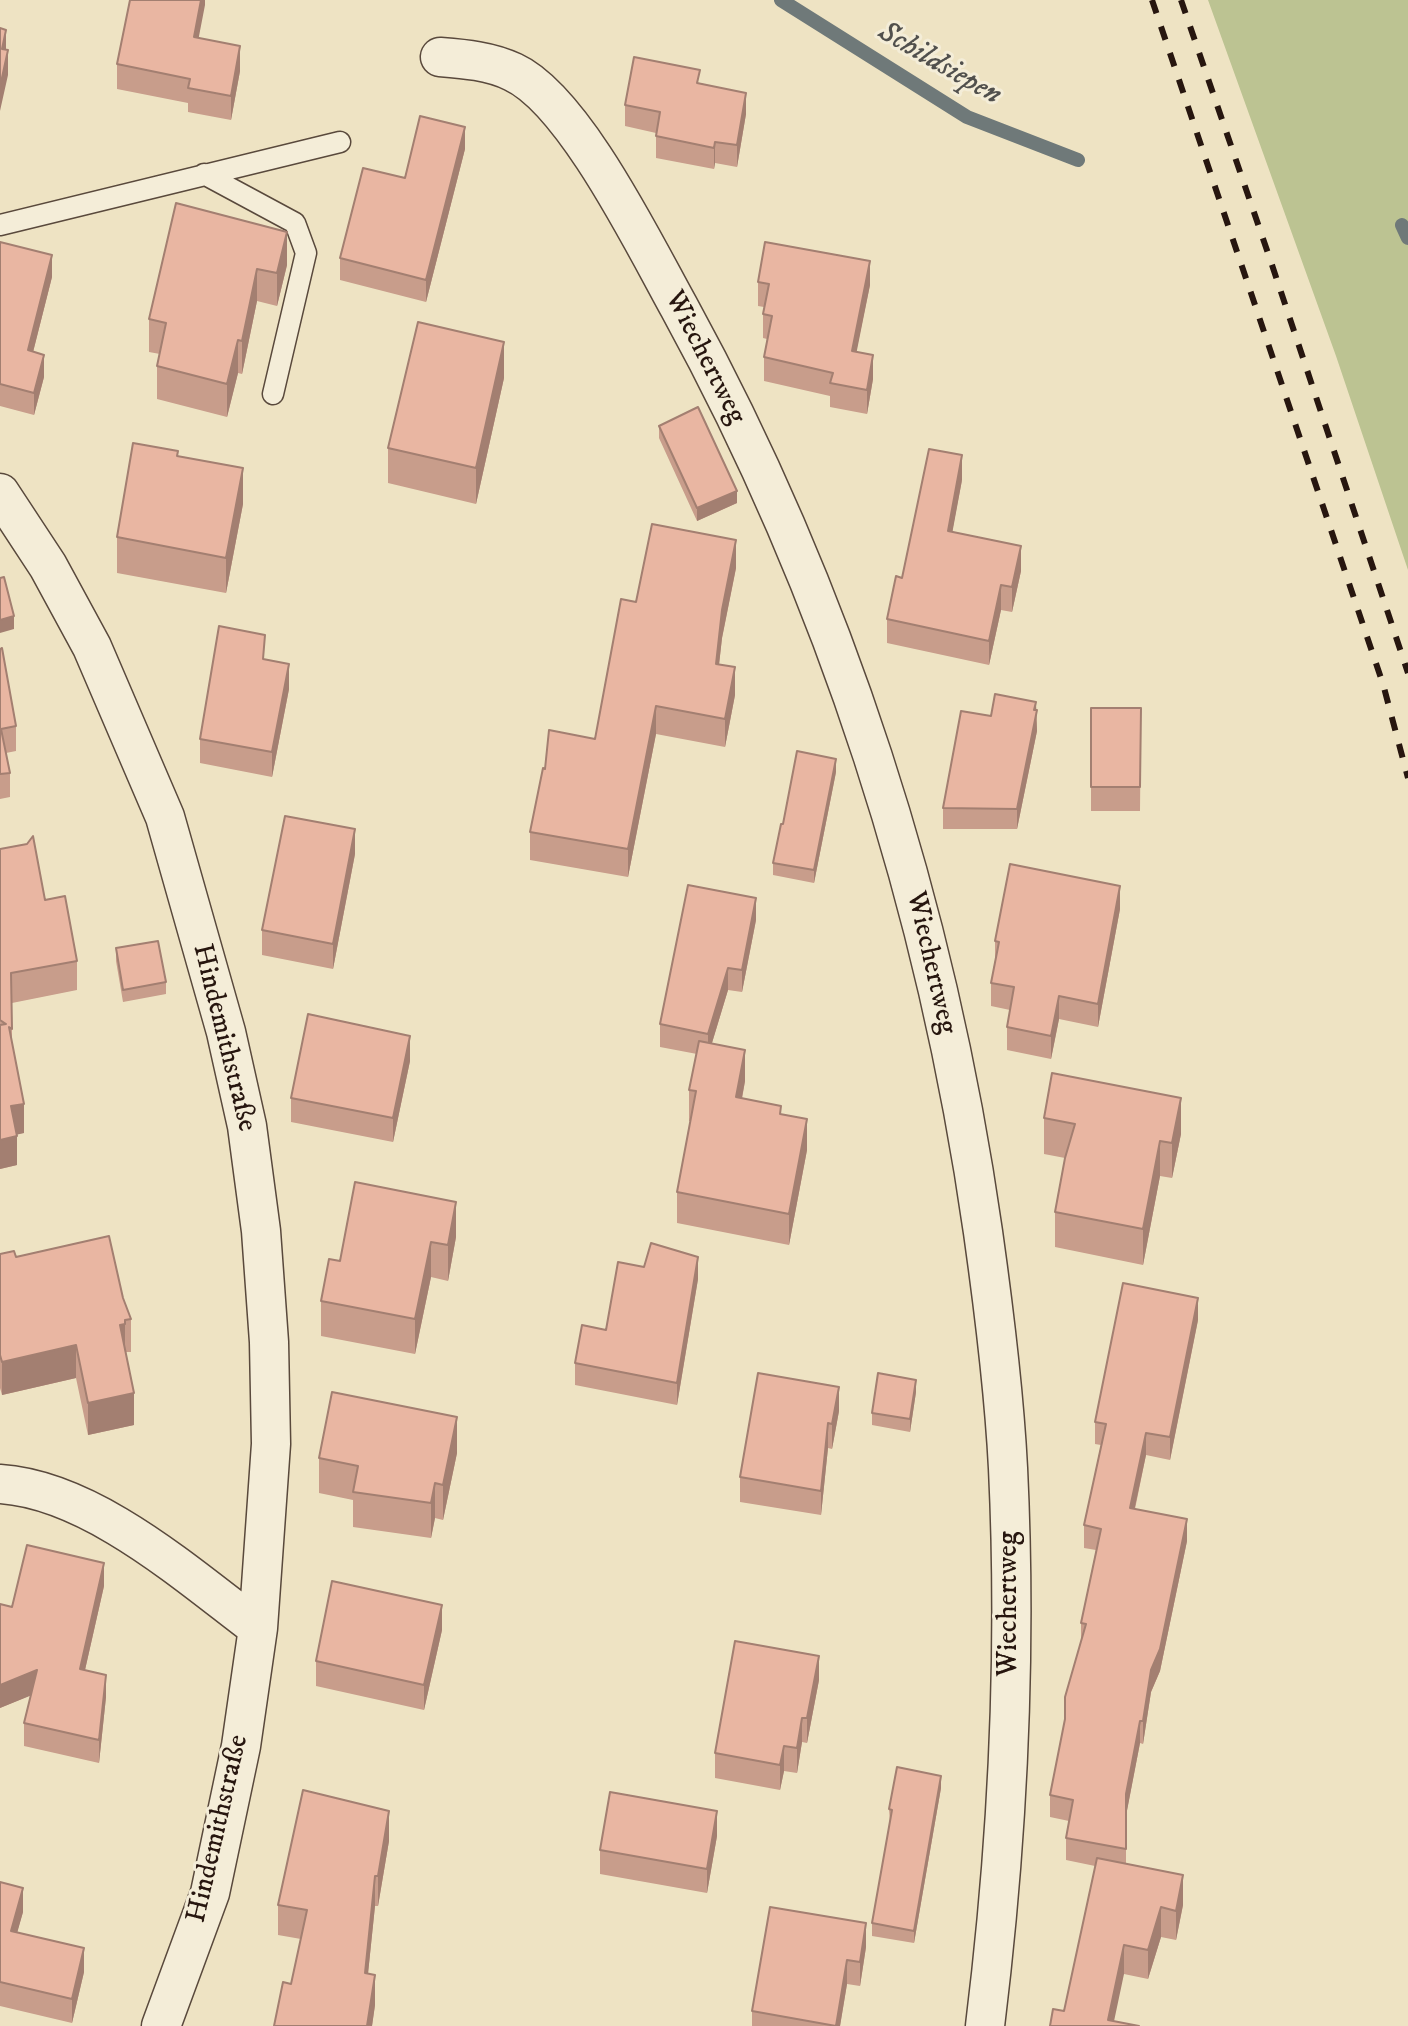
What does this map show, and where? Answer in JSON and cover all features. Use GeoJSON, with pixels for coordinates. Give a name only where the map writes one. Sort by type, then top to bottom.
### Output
{"type":"FeatureCollection","features":[{"type":"Feature","properties":{"kind":"street","name":"Wiechertweg"},"geometry":{"type":"LineString","coordinates":[[440,57],[483,61],[515,72],[546,93],[590,153],[633,224],[688,323],[746,440],[807,578],[865,730],[910,878],[957,1078],[975,1177],[994,1310],[1008,1464],[1012,1609],[1010,1725],[1004,1844],[985,2026]]}},
{"type":"Feature","properties":{"kind":"street","name":"Hindemithstraße"},"geometry":{"type":"LineString","coordinates":[[0,493],[48,566],[92,647],[165,817],[226,1032],[249,1141],[261,1231],[269,1342],[271,1444],[258,1628],[241,1746],[210,1893],[161,2026]]}},
{"type":"Feature","properties":{"kind":"street"},"geometry":{"type":"LineString","coordinates":[[0,1484],[21,1486],[88,1509],[157,1551],[258,1628]]}},
{"type":"Feature","properties":{"kind":"lane"},"geometry":{"type":"LineString","coordinates":[[0,225],[340,142]]}},
{"type":"Feature","properties":{"kind":"lane"},"geometry":{"type":"LineString","coordinates":[[204,174],[295,223],[306,253],[273,394]]}},
{"type":"Feature","properties":{"kind":"green space"},"geometry":{"type":"Polygon","coordinates":[[[1208,0],[1408,0],[1408,570],[1336,356],[1208,0]]]}},
{"type":"Feature","properties":{"kind":"building"},"geometry":{"type":"Polygon","coordinates":[[[130,0],[201,0],[194,37],[240,46],[231,96],[188,88],[190,79],[117,64],[130,0]]]}},
{"type":"Feature","properties":{"kind":"building"},"geometry":{"type":"Polygon","coordinates":[[[0,28],[6,30],[2,49],[8,50],[0,87],[0,28]]]}},
{"type":"Feature","properties":{"kind":"building"},"geometry":{"type":"Polygon","coordinates":[[[634,57],[700,70],[697,83],[746,93],[737,145],[715,142],[714,148],[656,136],[660,112],[625,105],[634,57]]]}},
{"type":"Feature","properties":{"kind":"building"},"geometry":{"type":"Polygon","coordinates":[[[420,116],[465,127],[426,280],[340,258],[363,168],[405,178],[420,116]]]}},
{"type":"Feature","properties":{"kind":"building"},"geometry":{"type":"Polygon","coordinates":[[[176,203],[287,232],[277,273],[257,269],[242,341],[238,340],[227,384],[157,366],[166,323],[149,319],[176,203]]]}},
{"type":"Feature","properties":{"kind":"building"},"geometry":{"type":"Polygon","coordinates":[[[0,242],[52,255],[28,350],[44,355],[34,393],[0,384],[0,242]]]}},
{"type":"Feature","properties":{"kind":"building"},"geometry":{"type":"Polygon","coordinates":[[[765,242],[870,261],[852,351],[873,355],[867,390],[830,383],[833,373],[764,357],[772,316],[763,314],[769,284],[758,282],[765,242]]]}},
{"type":"Feature","properties":{"kind":"building"},"geometry":{"type":"Polygon","coordinates":[[[418,322],[504,342],[476,468],[388,448],[418,322]]]}},
{"type":"Feature","properties":{"kind":"building"},"geometry":{"type":"Polygon","coordinates":[[[698,407],[737,491],[697,508],[659,426],[698,407]]]}},
{"type":"Feature","properties":{"kind":"building"},"geometry":{"type":"Polygon","coordinates":[[[133,443],[178,451],[177,456],[243,468],[226,558],[117,537],[133,443]]]}},
{"type":"Feature","properties":{"kind":"building"},"geometry":{"type":"Polygon","coordinates":[[[929,449],[962,455],[948,531],[1021,546],[1012,587],[1001,585],[989,641],[887,619],[896,576],[902,578],[929,449]]]}},
{"type":"Feature","properties":{"kind":"building"},"geometry":{"type":"Polygon","coordinates":[[[652,524],[736,540],[722,610],[716,664],[735,667],[725,719],[656,706],[628,849],[530,832],[545,769],[549,730],[595,739],[621,599],[636,602],[652,524]]]}},
{"type":"Feature","properties":{"kind":"building"},"geometry":{"type":"Polygon","coordinates":[[[4,577],[14,616],[0,620],[0,578],[4,577]]]}},
{"type":"Feature","properties":{"kind":"building"},"geometry":{"type":"Polygon","coordinates":[[[219,626],[265,635],[263,659],[289,664],[272,752],[200,739],[219,626]]]}},
{"type":"Feature","properties":{"kind":"building"},"geometry":{"type":"Polygon","coordinates":[[[0,649],[16,726],[1,729],[10,773],[0,774],[0,649]]]}},
{"type":"Feature","properties":{"kind":"building"},"geometry":{"type":"Polygon","coordinates":[[[995,694],[1036,702],[1017,809],[943,808],[961,711],[991,716],[995,694]]]}},
{"type":"Feature","properties":{"kind":"building"},"geometry":{"type":"Polygon","coordinates":[[[1091,708],[1141,708],[1140,787],[1091,787],[1091,708]]]}},
{"type":"Feature","properties":{"kind":"building"},"geometry":{"type":"Polygon","coordinates":[[[797,751],[836,759],[814,870],[773,863],[797,751]]]}},
{"type":"Feature","properties":{"kind":"building"},"geometry":{"type":"Polygon","coordinates":[[[285,816],[355,829],[333,944],[262,930],[285,816]]]}},
{"type":"Feature","properties":{"kind":"building"},"geometry":{"type":"Polygon","coordinates":[[[33,836],[45,900],[65,896],[77,961],[11,973],[12,1029],[9,1027],[24,1104],[11,1106],[17,1136],[0,1140],[0,1025],[6,1024],[0,1020],[0,849],[27,844],[33,836]]]}},
{"type":"Feature","properties":{"kind":"building"},"geometry":{"type":"Polygon","coordinates":[[[1010,864],[1120,886],[1098,1004],[1059,996],[1051,1036],[1007,1027],[1014,987],[991,983],[999,942],[995,941],[1010,864]]]}},
{"type":"Feature","properties":{"kind":"building"},"geometry":{"type":"Polygon","coordinates":[[[688,885],[756,898],[742,970],[728,968],[708,1034],[660,1024],[688,885]]]}},
{"type":"Feature","properties":{"kind":"building"},"geometry":{"type":"Polygon","coordinates":[[[158,941],[166,982],[123,990],[116,948],[158,941]]]}},
{"type":"Feature","properties":{"kind":"building"},"geometry":{"type":"Polygon","coordinates":[[[308,1014],[410,1036],[393,1118],[291,1098],[308,1014]]]}},
{"type":"Feature","properties":{"kind":"building"},"geometry":{"type":"Polygon","coordinates":[[[699,1041],[745,1050],[736,1097],[781,1106],[780,1114],[807,1119],[789,1214],[677,1192],[696,1091],[689,1090],[699,1041]]]}},
{"type":"Feature","properties":{"kind":"building"},"geometry":{"type":"Polygon","coordinates":[[[1052,1073],[1181,1098],[1172,1143],[1160,1141],[1143,1229],[1055,1212],[1075,1124],[1044,1118],[1052,1073]]]}},
{"type":"Feature","properties":{"kind":"building"},"geometry":{"type":"Polygon","coordinates":[[[355,1182],[456,1202],[448,1245],[431,1242],[415,1319],[321,1301],[329,1259],[340,1261],[355,1182]]]}},
{"type":"Feature","properties":{"kind":"building"},"geometry":{"type":"Polygon","coordinates":[[[109,1236],[131,1319],[120,1325],[134,1393],[88,1403],[76,1345],[2,1362],[0,1254],[14,1251],[16,1257],[109,1236]]]}},
{"type":"Feature","properties":{"kind":"building"},"geometry":{"type":"Polygon","coordinates":[[[651,1243],[698,1257],[677,1383],[575,1363],[582,1325],[606,1330],[618,1262],[644,1267],[651,1243]]]}},
{"type":"Feature","properties":{"kind":"building"},"geometry":{"type":"Polygon","coordinates":[[[1123,1283],[1198,1298],[1170,1437],[1146,1433],[1130,1508],[1187,1519],[1160,1649],[1151,1670],[1126,1794],[1126,1849],[1066,1838],[1073,1800],[1050,1795],[1065,1719],[1065,1697],[1086,1624],[1081,1623],[1101,1529],[1084,1525],[1106,1424],[1095,1422],[1123,1283]]]}},
{"type":"Feature","properties":{"kind":"building"},"geometry":{"type":"Polygon","coordinates":[[[758,1373],[839,1387],[832,1424],[828,1423],[821,1491],[740,1477],[758,1373]]]}},
{"type":"Feature","properties":{"kind":"building"},"geometry":{"type":"Polygon","coordinates":[[[878,1373],[916,1380],[910,1419],[872,1413],[878,1373]]]}},
{"type":"Feature","properties":{"kind":"building"},"geometry":{"type":"Polygon","coordinates":[[[332,1392],[457,1417],[443,1485],[435,1483],[431,1503],[353,1492],[358,1466],[319,1458],[332,1392]]]}},
{"type":"Feature","properties":{"kind":"building"},"geometry":{"type":"Polygon","coordinates":[[[27,1545],[104,1563],[80,1669],[106,1675],[99,1740],[24,1723],[37,1670],[0,1685],[0,1604],[12,1607],[27,1545]]]}},
{"type":"Feature","properties":{"kind":"building"},"geometry":{"type":"Polygon","coordinates":[[[332,1581],[442,1605],[424,1685],[316,1661],[332,1581]]]}},
{"type":"Feature","properties":{"kind":"building"},"geometry":{"type":"Polygon","coordinates":[[[735,1641],[819,1656],[807,1718],[802,1718],[797,1748],[784,1746],[780,1765],[715,1753],[735,1641]]]}},
{"type":"Feature","properties":{"kind":"building"},"geometry":{"type":"Polygon","coordinates":[[[897,1767],[941,1776],[914,1931],[872,1923],[897,1767]]]}},
{"type":"Feature","properties":{"kind":"building"},"geometry":{"type":"Polygon","coordinates":[[[303,1790],[389,1811],[378,1876],[375,1876],[365,1973],[375,1975],[367,2026],[274,2026],[283,1982],[291,1984],[307,1910],[278,1905],[303,1790]]]}},
{"type":"Feature","properties":{"kind":"building"},"geometry":{"type":"Polygon","coordinates":[[[610,1792],[717,1811],[707,1869],[600,1850],[610,1792]]]}},
{"type":"Feature","properties":{"kind":"building"},"geometry":{"type":"Polygon","coordinates":[[[1097,1858],[1183,1875],[1176,1911],[1161,1907],[1148,1950],[1124,1945],[1108,2020],[1139,2026],[1050,2026],[1053,2009],[1064,2011],[1097,1858]]]}},
{"type":"Feature","properties":{"kind":"building"},"geometry":{"type":"Polygon","coordinates":[[[0,1882],[23,1888],[11,1931],[84,1948],[72,1999],[0,1982],[0,1882]]]}},
{"type":"Feature","properties":{"kind":"building"},"geometry":{"type":"Polygon","coordinates":[[[770,1907],[866,1923],[860,1962],[847,1960],[836,2026],[752,2011],[770,1907]]]}},
{"type":"Feature","properties":{"kind":"waterway","name":"Schildsiepen"},"geometry":{"type":"LineString","coordinates":[[781,0],[967,117],[1078,160]]}},
{"type":"Feature","properties":{"kind":"waterway","name":"Schildsiepen"},"geometry":{"type":"LineString","coordinates":[[1402,225],[1408,238]]}},
{"type":"Feature","properties":{"kind":"railway"},"geometry":{"type":"LineString","coordinates":[[1152,0],[1383,684],[1408,778]]}},
{"type":"Feature","properties":{"kind":"railway"},"geometry":{"type":"LineString","coordinates":[[1181,0],[1408,673]]}}]}
